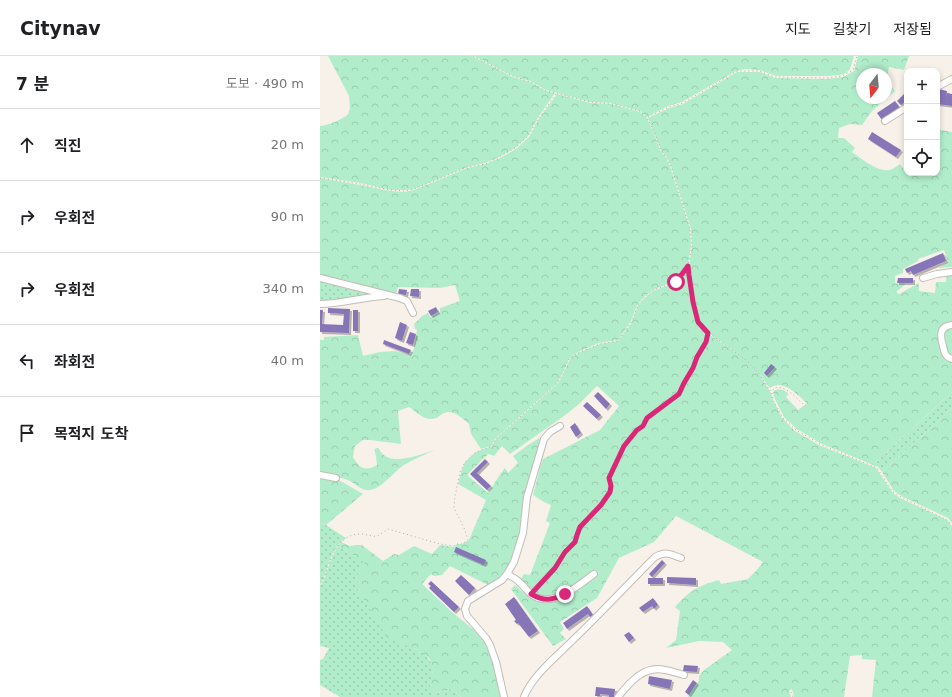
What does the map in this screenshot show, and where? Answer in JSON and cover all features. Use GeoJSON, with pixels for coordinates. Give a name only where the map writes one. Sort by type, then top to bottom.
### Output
{"type":"FeatureCollection","features":[{"type":"Feature","properties":{"kind":"street"},"geometry":{"type":"LineString","coordinates":[[940,85],[952,79]]}},
{"type":"Feature","properties":{"kind":"street"},"geometry":{"type":"LineString","coordinates":[[885,121],[904,109]]}},
{"type":"Feature","properties":{"kind":"street"},"geometry":{"type":"LineString","coordinates":[[923,278],[952,272]]}},
{"type":"Feature","properties":{"kind":"street"},"geometry":{"type":"LineString","coordinates":[[320,278],[400,298],[407,301],[413,313]]}},
{"type":"Feature","properties":{"kind":"street"},"geometry":{"type":"LineString","coordinates":[[320,304],[378,296],[400,298]]}},
{"type":"Feature","properties":{"kind":"street"},"geometry":{"type":"LineString","coordinates":[[952,325],[948,325],[944,328],[941,336],[945,353],[952,359]]}},
{"type":"Feature","properties":{"kind":"street"},"geometry":{"type":"LineString","coordinates":[[504,697],[496,662],[490,645],[486,638],[467,616],[465,608],[468,601],[502,580],[508,574],[514,562],[523,533],[527,497],[542,443],[547,435],[560,426]]}},
{"type":"Feature","properties":{"kind":"street"},"geometry":{"type":"LineString","coordinates":[[320,475],[336,478]]}},
{"type":"Feature","properties":{"kind":"street"},"geometry":{"type":"LineString","coordinates":[[524,697],[527,689],[550,663],[654,557],[666,553],[681,558]]}},
{"type":"Feature","properties":{"kind":"street"},"geometry":{"type":"LineString","coordinates":[[508,574],[531,594],[546,600],[554,599],[565,594],[594,574]]}},
{"type":"Feature","properties":{"kind":"street"},"geometry":{"type":"LineString","coordinates":[[618,697],[626,686],[633,680],[639,675],[650,670],[665,670],[684,675]]}},
{"type":"Feature","properties":{"kind":"path"},"geometry":{"type":"LineString","coordinates":[[473,56],[546,91],[591,102],[610,104],[640,111],[647,118],[670,166],[690,229],[692,245],[688,266],[689,280],[698,322],[708,333],[746,360],[758,372],[772,393],[773,400],[783,418],[796,430],[820,444],[877,468],[893,492],[947,520],[952,525]]}},
{"type":"Feature","properties":{"kind":"path"},"geometry":{"type":"LineString","coordinates":[[647,118],[669,107],[683,103],[737,72],[759,71],[775,77],[826,78],[842,76],[853,70],[857,56]]}},
{"type":"Feature","properties":{"kind":"path"},"geometry":{"type":"LineString","coordinates":[[320,178],[404,191],[414,189],[467,167],[486,164],[515,148],[528,136],[556,93]]}},
{"type":"Feature","properties":{"kind":"path"},"geometry":{"type":"LineString","coordinates":[[320,586],[333,553],[341,542],[349,537],[359,534],[377,536],[388,529],[440,544],[454,546],[457,544],[462,544],[468,540],[465,530],[454,508],[460,472],[465,462],[476,452],[492,446],[495,440],[558,382],[570,359],[578,353],[600,344],[618,341],[632,321],[638,305],[646,296],[653,290],[676,282],[688,266]]}},
{"type":"Feature","properties":{"kind":"path"},"geometry":{"type":"LineString","coordinates":[[531,594],[555,568],[565,552],[575,542],[580,527],[601,505],[610,492],[611,486],[609,478],[624,446],[637,430],[643,426],[647,418],[679,394],[706,342],[708,333]]}},
{"type":"Feature","properties":{"kind":"path"},"geometry":{"type":"LineString","coordinates":[[772,393],[774,388],[779,387],[785,389],[803,404]]}},
{"type":"Feature","properties":{"kind":"path"},"geometry":{"type":"LineString","coordinates":[[791,692],[793,697]]}},
{"type":"Feature","properties":{"kind":"green space"},"geometry":{"type":"Polygon","coordinates":[[[328,56],[472,56],[513,77],[530,82],[546,91],[555,93],[537,119],[528,136],[515,148],[485,163],[467,167],[414,189],[391,190],[360,183],[320,177],[320,126],[331,123],[348,115],[350,108],[349,96],[328,56]]]}},
{"type":"Feature","properties":{"kind":"green space"},"geometry":{"type":"Polygon","coordinates":[[[474,56],[854,56],[850,69],[846,73],[840,75],[776,76],[759,70],[745,69],[736,71],[682,102],[668,106],[647,117],[640,111],[610,103],[591,102],[546,90],[530,81],[513,76],[474,56]]]}},
{"type":"Feature","properties":{"kind":"green space"},"geometry":{"type":"Polygon","coordinates":[[[858,56],[909,56],[904,70],[889,67],[856,68],[856,104],[880,104],[872,111],[862,125],[850,124],[839,128],[838,138],[844,138],[855,148],[852,152],[869,164],[879,169],[890,170],[900,164],[904,170],[904,176],[940,176],[940,130],[952,132],[952,267],[938,268],[948,262],[944,250],[918,259],[918,261],[903,269],[903,273],[895,276],[895,283],[906,284],[896,292],[899,294],[919,283],[919,291],[935,293],[936,282],[946,282],[946,276],[952,275],[952,323],[939,336],[952,361],[952,392],[873,465],[820,443],[797,429],[784,417],[773,393],[777,389],[786,391],[789,394],[786,397],[798,410],[807,403],[785,386],[775,385],[770,388],[758,372],[746,360],[709,333],[698,321],[689,275],[692,245],[691,229],[671,166],[662,152],[648,118],[669,108],[683,104],[737,72],[760,72],[775,78],[826,79],[843,77],[854,71],[858,56]]]}},
{"type":"Feature","properties":{"kind":"green space"},"geometry":{"type":"Polygon","coordinates":[[[557,94],[591,103],[610,104],[640,112],[647,118],[661,152],[670,166],[690,229],[691,245],[688,265],[675,281],[653,290],[645,296],[637,305],[631,321],[618,340],[599,343],[578,352],[569,359],[558,382],[495,439],[491,446],[481,449],[471,434],[469,424],[454,413],[447,412],[435,418],[429,419],[423,417],[409,407],[398,411],[401,444],[363,440],[355,446],[353,457],[355,461],[363,468],[369,468],[377,465],[374,449],[378,448],[386,457],[395,459],[412,457],[435,450],[404,465],[381,485],[371,490],[362,489],[343,478],[320,473],[320,340],[324,340],[324,337],[358,335],[363,356],[380,352],[395,351],[411,355],[414,349],[417,330],[415,329],[414,324],[422,316],[428,313],[430,317],[440,312],[440,308],[460,301],[455,285],[440,288],[398,287],[396,294],[320,276],[320,178],[391,191],[404,192],[414,190],[467,168],[486,164],[516,149],[529,137],[538,120],[557,94]]]}},
{"type":"Feature","properties":{"kind":"green space"},"geometry":{"type":"Polygon","coordinates":[[[688,267],[692,302],[698,322],[708,333],[706,342],[683,382],[679,394],[647,417],[624,446],[609,478],[610,492],[601,505],[580,527],[575,542],[564,552],[547,577],[532,591],[520,580],[524,574],[530,575],[550,523],[546,521],[551,505],[533,495],[543,459],[600,430],[619,406],[597,386],[578,405],[564,416],[510,454],[502,446],[494,456],[488,454],[467,475],[488,493],[505,468],[508,473],[518,463],[513,456],[546,434],[543,438],[522,533],[507,574],[490,586],[450,566],[442,575],[434,576],[431,574],[422,584],[452,612],[485,639],[489,646],[503,697],[461,697],[451,689],[436,694],[431,691],[430,685],[433,670],[430,659],[418,650],[388,639],[358,590],[356,577],[365,563],[338,546],[341,542],[350,546],[362,545],[383,561],[394,554],[399,555],[414,546],[432,554],[440,545],[454,547],[457,544],[462,544],[469,540],[486,500],[458,484],[465,462],[476,452],[492,446],[496,439],[559,382],[570,359],[578,353],[600,344],[618,341],[632,322],[638,305],[653,291],[676,282],[688,267]]]}},
{"type":"Feature","properties":{"kind":"green space"},"geometry":{"type":"Polygon","coordinates":[[[320,279],[388,296],[320,302],[320,279]]]}},
{"type":"Feature","properties":{"kind":"green space"},"geometry":{"type":"Polygon","coordinates":[[[952,327],[952,357],[948,355],[943,336],[945,329],[952,327]]]}},
{"type":"Feature","properties":{"kind":"green space"},"geometry":{"type":"Polygon","coordinates":[[[709,334],[746,360],[758,372],[771,393],[782,418],[795,431],[819,445],[876,468],[893,493],[900,498],[947,520],[952,526],[952,697],[872,697],[876,660],[862,659],[862,655],[850,656],[844,697],[794,697],[792,689],[789,691],[791,697],[688,697],[699,681],[699,676],[704,670],[732,650],[723,642],[699,641],[666,648],[676,640],[680,611],[675,607],[685,596],[705,584],[719,580],[721,584],[748,579],[763,562],[676,516],[654,542],[619,558],[597,598],[560,622],[564,629],[560,633],[566,639],[553,646],[511,589],[515,585],[532,599],[552,602],[569,596],[599,574],[596,571],[563,593],[545,598],[533,593],[555,568],[565,552],[575,542],[581,527],[602,506],[610,493],[611,486],[609,478],[625,447],[648,418],[680,395],[684,383],[709,334]]]}},
{"type":"Feature","properties":{"kind":"green space"},"geometry":{"type":"Polygon","coordinates":[[[952,392],[952,408],[882,472],[878,467],[873,465],[952,392]]]}},
{"type":"Feature","properties":{"kind":"green space"},"geometry":{"type":"Polygon","coordinates":[[[952,408],[952,523],[948,518],[901,496],[894,491],[882,472],[952,408]]]}},
{"type":"Feature","properties":{"kind":"green space"},"geometry":{"type":"Polygon","coordinates":[[[320,476],[339,480],[363,494],[326,525],[320,523],[320,476]]]}},
{"type":"Feature","properties":{"kind":"green space"},"geometry":{"type":"Polygon","coordinates":[[[320,523],[326,525],[346,538],[336,548],[320,585],[320,523]]]}},
{"type":"Feature","properties":{"kind":"green space"},"geometry":{"type":"Polygon","coordinates":[[[338,546],[366,563],[356,577],[359,584],[358,590],[408,646],[416,649],[430,660],[433,669],[430,685],[436,694],[451,689],[461,697],[340,697],[320,685],[320,660],[323,659],[329,648],[320,646],[320,587],[338,546]]]}},
{"type":"Feature","properties":{"kind":"building"},"geometry":{"type":"Polygon","coordinates":[[[940,89],[947,91],[946,97],[947,93],[952,94],[952,106],[940,104],[940,89]]]}},
{"type":"Feature","properties":{"kind":"building"},"geometry":{"type":"Polygon","coordinates":[[[904,94],[904,102],[901,105],[897,101],[904,94]]]}},
{"type":"Feature","properties":{"kind":"building"},"geometry":{"type":"Polygon","coordinates":[[[895,101],[900,108],[882,120],[877,113],[895,101]]]}},
{"type":"Feature","properties":{"kind":"building"},"geometry":{"type":"Polygon","coordinates":[[[872,132],[901,150],[896,157],[868,139],[872,132]]]}},
{"type":"Feature","properties":{"kind":"building"},"geometry":{"type":"Polygon","coordinates":[[[943,253],[946,261],[913,275],[911,271],[907,273],[905,269],[943,253]]]}},
{"type":"Feature","properties":{"kind":"building"},"geometry":{"type":"Polygon","coordinates":[[[898,278],[913,278],[913,283],[897,283],[898,278]]]}},
{"type":"Feature","properties":{"kind":"building"},"geometry":{"type":"Polygon","coordinates":[[[399,289],[407,290],[406,295],[398,294],[399,289]]]}},
{"type":"Feature","properties":{"kind":"building"},"geometry":{"type":"Polygon","coordinates":[[[411,289],[419,289],[419,297],[410,296],[411,289]]]}},
{"type":"Feature","properties":{"kind":"building"},"geometry":{"type":"Polygon","coordinates":[[[436,307],[438,312],[431,316],[428,311],[436,307]]]}},
{"type":"Feature","properties":{"kind":"building"},"geometry":{"type":"Polygon","coordinates":[[[328,308],[350,309],[349,333],[320,332],[320,310],[323,310],[322,324],[343,325],[344,314],[328,313],[328,308]]]}},
{"type":"Feature","properties":{"kind":"building"},"geometry":{"type":"Polygon","coordinates":[[[353,310],[358,310],[358,331],[353,331],[353,310]]]}},
{"type":"Feature","properties":{"kind":"building"},"geometry":{"type":"Polygon","coordinates":[[[400,322],[407,325],[402,341],[395,338],[400,322]]]}},
{"type":"Feature","properties":{"kind":"building"},"geometry":{"type":"Polygon","coordinates":[[[410,332],[416,334],[413,345],[406,343],[410,332]]]}},
{"type":"Feature","properties":{"kind":"building"},"geometry":{"type":"Polygon","coordinates":[[[384,340],[411,350],[409,354],[383,344],[384,340]]]}},
{"type":"Feature","properties":{"kind":"building"},"geometry":{"type":"Polygon","coordinates":[[[771,364],[775,367],[767,376],[764,373],[771,364]]]}},
{"type":"Feature","properties":{"kind":"building"},"geometry":{"type":"Polygon","coordinates":[[[598,392],[610,404],[606,409],[594,396],[598,392]]]}},
{"type":"Feature","properties":{"kind":"building"},"geometry":{"type":"Polygon","coordinates":[[[587,402],[601,415],[597,419],[583,406],[587,402]]]}},
{"type":"Feature","properties":{"kind":"building"},"geometry":{"type":"Polygon","coordinates":[[[575,423],[581,433],[576,437],[570,427],[575,423]]]}},
{"type":"Feature","properties":{"kind":"building"},"geometry":{"type":"Polygon","coordinates":[[[485,459],[488,462],[477,473],[491,486],[487,490],[470,474],[485,459]]]}},
{"type":"Feature","properties":{"kind":"building"},"geometry":{"type":"Polygon","coordinates":[[[456,547],[486,560],[484,565],[454,552],[456,547]]]}},
{"type":"Feature","properties":{"kind":"building"},"geometry":{"type":"Polygon","coordinates":[[[662,560],[665,563],[652,577],[649,574],[662,560]]]}},
{"type":"Feature","properties":{"kind":"building"},"geometry":{"type":"Polygon","coordinates":[[[461,575],[475,588],[469,595],[455,581],[461,575]]]}},
{"type":"Feature","properties":{"kind":"building"},"geometry":{"type":"Polygon","coordinates":[[[667,577],[696,578],[696,585],[667,583],[667,577]]]}},
{"type":"Feature","properties":{"kind":"building"},"geometry":{"type":"Polygon","coordinates":[[[648,578],[663,578],[663,584],[648,584],[648,578]]]}},
{"type":"Feature","properties":{"kind":"building"},"geometry":{"type":"Polygon","coordinates":[[[431,581],[459,607],[454,612],[429,588],[431,586],[428,584],[431,581]]]}},
{"type":"Feature","properties":{"kind":"building"},"geometry":{"type":"Polygon","coordinates":[[[514,597],[538,631],[529,637],[518,623],[517,624],[514,621],[516,620],[505,604],[514,597]]]}},
{"type":"Feature","properties":{"kind":"building"},"geometry":{"type":"Polygon","coordinates":[[[653,598],[658,605],[654,609],[652,606],[643,612],[639,608],[653,598]]]}},
{"type":"Feature","properties":{"kind":"building"},"geometry":{"type":"Polygon","coordinates":[[[587,606],[593,615],[590,617],[588,614],[567,629],[563,623],[587,606]]]}},
{"type":"Feature","properties":{"kind":"building"},"geometry":{"type":"Polygon","coordinates":[[[629,632],[634,638],[629,642],[624,635],[629,632]]]}},
{"type":"Feature","properties":{"kind":"building"},"geometry":{"type":"Polygon","coordinates":[[[684,665],[698,666],[697,672],[683,671],[684,665]]]}},
{"type":"Feature","properties":{"kind":"building"},"geometry":{"type":"Polygon","coordinates":[[[649,676],[672,680],[670,689],[648,684],[649,676]]]}},
{"type":"Feature","properties":{"kind":"building"},"geometry":{"type":"Polygon","coordinates":[[[693,680],[697,683],[689,695],[685,692],[693,680]]]}},
{"type":"Feature","properties":{"kind":"building"},"geometry":{"type":"Polygon","coordinates":[[[596,687],[615,689],[614,697],[600,694],[600,696],[595,696],[596,687]]]}},
{"type":"Feature","properties":{"kind":"route"},"geometry":{"type":"LineString","coordinates":[[565,594],[554,599],[546,600],[531,594],[555,568],[565,552],[575,542],[580,527],[601,505],[610,492],[611,486],[609,478],[624,446],[637,430],[643,426],[647,418],[676,398],[706,342],[708,333],[698,322],[693,302],[688,266],[676,282]]}}]}
